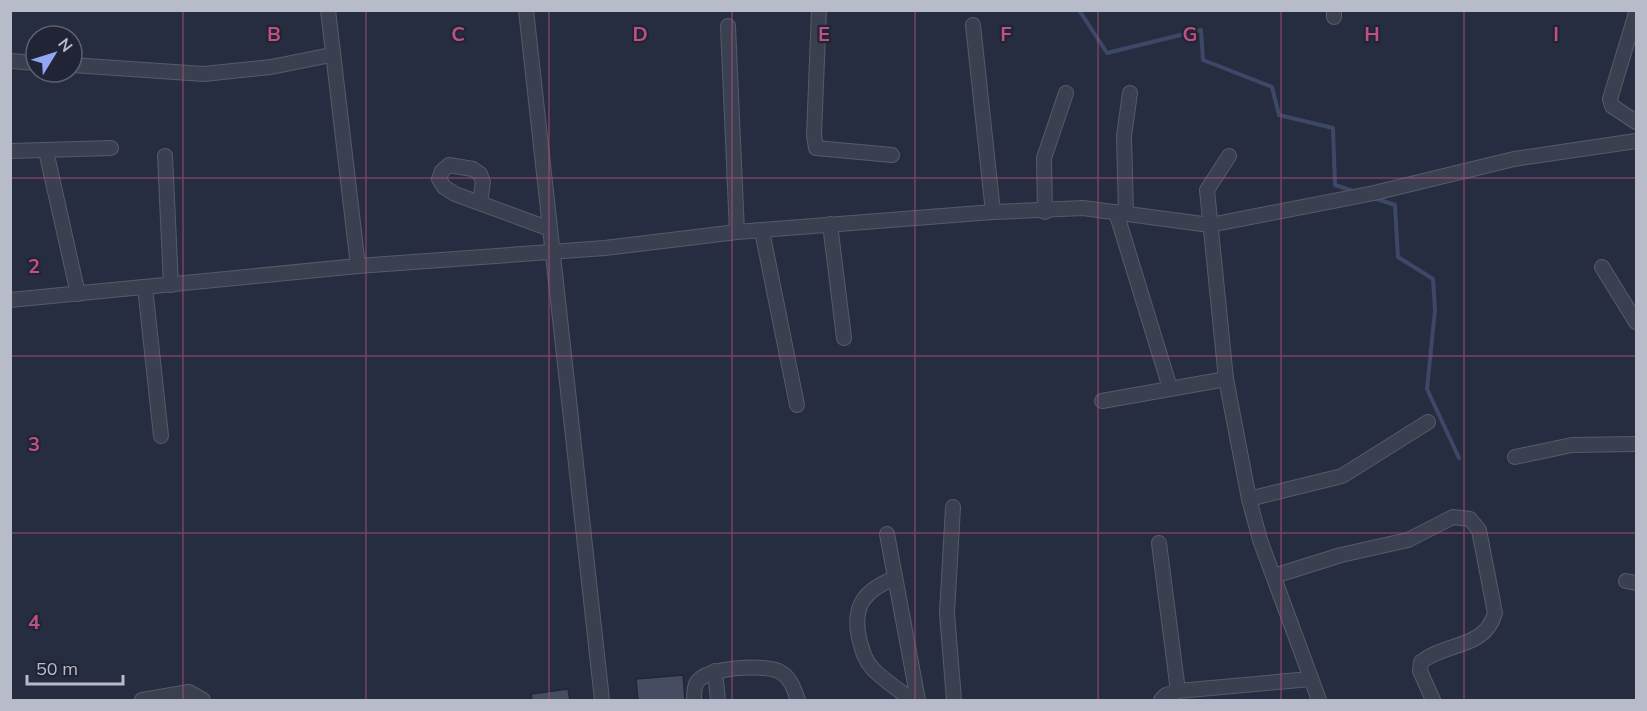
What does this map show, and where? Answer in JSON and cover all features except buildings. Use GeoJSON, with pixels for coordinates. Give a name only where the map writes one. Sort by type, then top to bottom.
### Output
{"type":"FeatureCollection","features":[{"type":"Feature","properties":{"kind":"street"},"geometry":{"type":"LineString","coordinates":[[328,10],[331,55],[358,266]]}},
{"type":"Feature","properties":{"kind":"street"},"geometry":{"type":"LineString","coordinates":[[526,10],[602,700]]}},
{"type":"Feature","properties":{"kind":"street"},"geometry":{"type":"LineString","coordinates":[[819,10],[814,135],[816,148],[892,155]]}},
{"type":"Feature","properties":{"kind":"street"},"geometry":{"type":"LineString","coordinates":[[1636,13],[1610,99],[1612,106],[1636,122]]}},
{"type":"Feature","properties":{"kind":"street"},"geometry":{"type":"LineString","coordinates":[[973,25],[993,212]]}},
{"type":"Feature","properties":{"kind":"street"},"geometry":{"type":"LineString","coordinates":[[728,26],[737,232]]}},
{"type":"Feature","properties":{"kind":"street"},"geometry":{"type":"LineString","coordinates":[[84,66],[204,74],[270,67],[331,55]]}},
{"type":"Feature","properties":{"kind":"street"},"geometry":{"type":"LineString","coordinates":[[1045,212],[1044,158],[1066,93]]}},
{"type":"Feature","properties":{"kind":"street"},"geometry":{"type":"LineString","coordinates":[[1130,93],[1124,136],[1121,213],[1170,388]]}},
{"type":"Feature","properties":{"kind":"street"},"geometry":{"type":"LineString","coordinates":[[10,300],[358,266],[552,252],[737,232],[993,212],[1045,212],[1083,208],[1210,225],[1374,194],[1514,159],[1636,141]]}},
{"type":"Feature","properties":{"kind":"street"},"geometry":{"type":"LineString","coordinates":[[10,151],[111,148]]}},
{"type":"Feature","properties":{"kind":"street"},"geometry":{"type":"LineString","coordinates":[[46,151],[78,294]]}},
{"type":"Feature","properties":{"kind":"street"},"geometry":{"type":"LineString","coordinates":[[165,156],[171,285]]}},
{"type":"Feature","properties":{"kind":"street"},"geometry":{"type":"LineString","coordinates":[[1229,156],[1208,185],[1226,379],[1249,499],[1319,700]]}},
{"type":"Feature","properties":{"kind":"street"},"geometry":{"type":"LineString","coordinates":[[480,202],[550,229]]}},
{"type":"Feature","properties":{"kind":"street"},"geometry":{"type":"LineString","coordinates":[[830,224],[844,338]]}},
{"type":"Feature","properties":{"kind":"street"},"geometry":{"type":"LineString","coordinates":[[762,231],[797,405]]}},
{"type":"Feature","properties":{"kind":"street"},"geometry":{"type":"LineString","coordinates":[[1602,267],[1636,322]]}},
{"type":"Feature","properties":{"kind":"street"},"geometry":{"type":"LineString","coordinates":[[146,287],[162,436]]}},
{"type":"Feature","properties":{"kind":"street"},"geometry":{"type":"LineString","coordinates":[[1102,401],[1226,379]]}},
{"type":"Feature","properties":{"kind":"street"},"geometry":{"type":"LineString","coordinates":[[1249,499],[1342,476],[1428,422]]}},
{"type":"Feature","properties":{"kind":"street"},"geometry":{"type":"LineString","coordinates":[[1515,457],[1572,445],[1636,444]]}},
{"type":"Feature","properties":{"kind":"street"},"geometry":{"type":"LineString","coordinates":[[953,507],[947,613],[954,700]]}},
{"type":"Feature","properties":{"kind":"street"},"geometry":{"type":"LineString","coordinates":[[1274,576],[1341,555],[1408,540],[1453,517],[1470,519],[1479,530],[1495,613],[1492,626],[1484,635],[1421,662],[1420,671],[1433,700]]}},
{"type":"Feature","properties":{"kind":"street"},"geometry":{"type":"LineString","coordinates":[[886,534],[918,700]]}},
{"type":"Feature","properties":{"kind":"street"},"geometry":{"type":"LineString","coordinates":[[1158,543],[1178,691]]}},
{"type":"Feature","properties":{"kind":"street"},"geometry":{"type":"LineString","coordinates":[[895,578],[876,585],[864,598],[857,611],[856,623],[864,656],[872,667],[912,700]]}},
{"type":"Feature","properties":{"kind":"street"},"geometry":{"type":"LineString","coordinates":[[694,700],[697,682],[715,671],[759,668],[779,670],[793,685],[798,700]]}},
{"type":"Feature","properties":{"kind":"street"},"geometry":{"type":"LineString","coordinates":[[715,671],[718,700]]}},
{"type":"Feature","properties":{"kind":"street"},"geometry":{"type":"LineString","coordinates":[[1161,700],[1166,695],[1178,691],[1310,679]]}},
{"type":"Feature","properties":{"kind":"street"},"geometry":{"type":"LineString","coordinates":[[142,700],[189,692],[203,700]]}},
{"type":"Feature","properties":{"kind":"waterway"},"geometry":{"type":"LineString","coordinates":[[1079,10],[1107,53],[1201,30],[1203,60],[1272,87],[1279,115],[1333,128],[1335,185],[1356,192]]}},
{"type":"Feature","properties":{"kind":"waterway"},"geometry":{"type":"LineString","coordinates":[[1374,198],[1395,205],[1398,257],[1433,279],[1435,310],[1427,389],[1459,458]]}}]}
